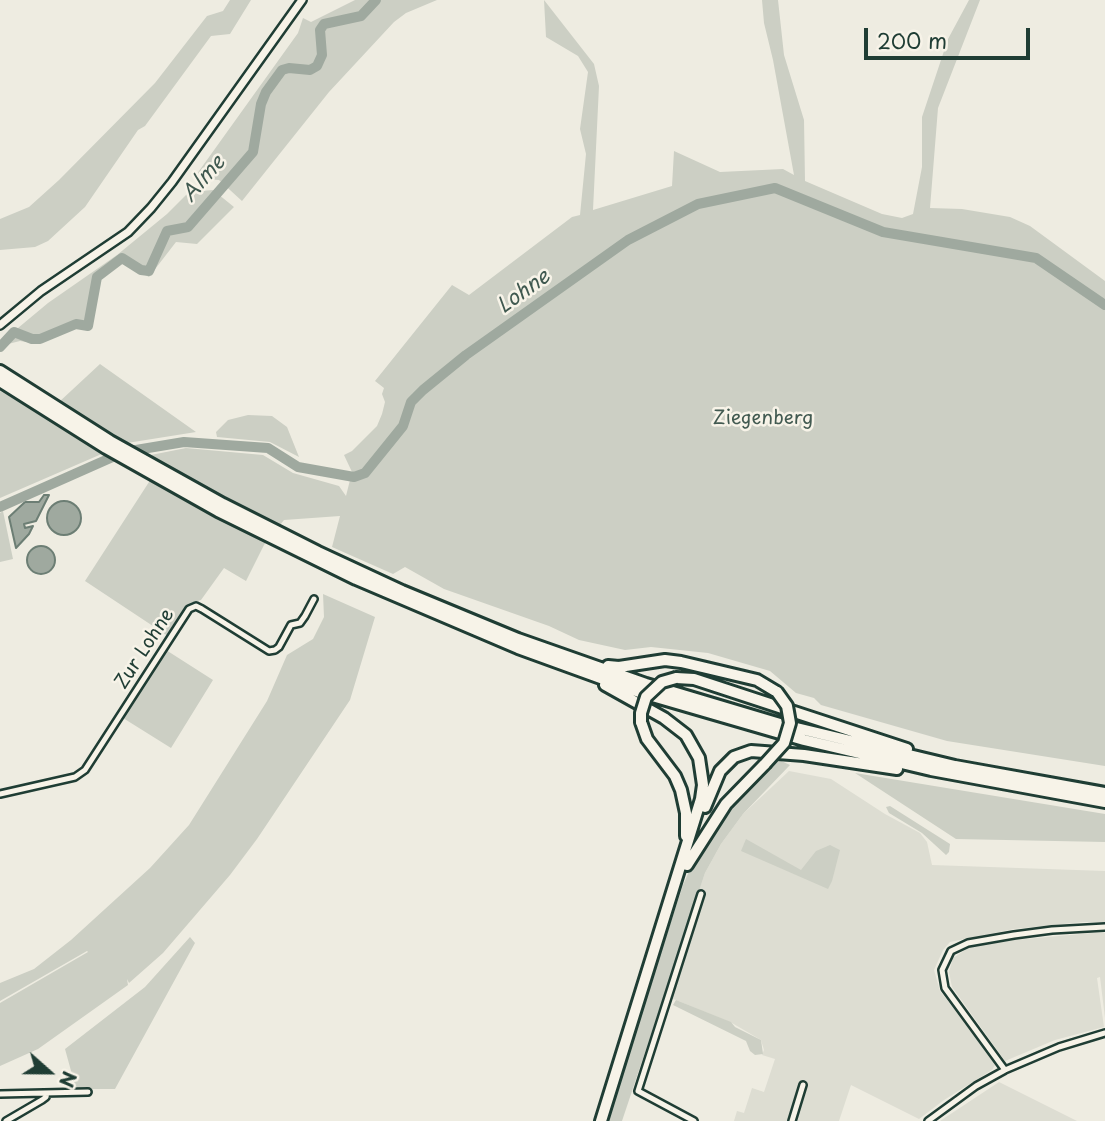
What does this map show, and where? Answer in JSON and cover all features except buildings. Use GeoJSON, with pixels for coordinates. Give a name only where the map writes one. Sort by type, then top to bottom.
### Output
{"type":"FeatureCollection","features":[{"type":"Feature","properties":{"kind":"highway"},"geometry":{"type":"LineString","coordinates":[[0,371],[110,441],[223,504],[400,594]]}},
{"type":"Feature","properties":{"kind":"highway"},"geometry":{"type":"LineString","coordinates":[[0,381],[106,448],[218,511],[314,560],[642,693],[776,733],[931,770],[1105,802]]}},
{"type":"Feature","properties":{"kind":"highway"},"geometry":{"type":"LineString","coordinates":[[583,667],[619,667],[666,660],[681,662],[757,680],[777,692],[787,706],[790,723],[784,743],[719,813],[683,867]]}},
{"type":"Feature","properties":{"kind":"highway"},"geometry":{"type":"LineString","coordinates":[[583,667],[780,724],[955,766],[1105,793]]}},
{"type":"Feature","properties":{"kind":"highway"},"geometry":{"type":"LineString","coordinates":[[583,667],[676,725],[686,735],[699,758],[703,785],[663,940],[646,982],[601,1121]]}},
{"type":"Feature","properties":{"kind":"highway"},"geometry":{"type":"LineString","coordinates":[[683,867],[687,829],[685,802],[675,776],[648,739],[641,722],[646,697],[662,682],[676,678],[694,679],[945,759],[955,766]]}},
{"type":"Feature","properties":{"kind":"highway"},"geometry":{"type":"LineString","coordinates":[[683,867],[713,784],[727,762],[741,753],[762,751],[910,771],[931,770]]}},
{"type":"Feature","properties":{"kind":"street"},"geometry":{"type":"LineString","coordinates":[[0,325],[41,291],[128,232],[151,208],[302,0]]}},
{"type":"Feature","properties":{"kind":"street","name":"Zur Lohne"},"geometry":{"type":"LineString","coordinates":[[0,794],[75,777],[85,770],[189,609],[196,606],[202,609],[269,651],[279,646],[291,625],[305,617],[314,599]]}},
{"type":"Feature","properties":{"kind":"street"},"geometry":{"type":"LineString","coordinates":[[694,1121],[638,1091],[701,894]]}},
{"type":"Feature","properties":{"kind":"street"},"geometry":{"type":"LineString","coordinates":[[1005,1070],[945,988],[942,970],[951,951],[968,943],[1024,934],[1105,927]]}},
{"type":"Feature","properties":{"kind":"street"},"geometry":{"type":"LineString","coordinates":[[928,1121],[976,1086],[1005,1070],[1059,1047],[1105,1033]]}},
{"type":"Feature","properties":{"kind":"street"},"geometry":{"type":"LineString","coordinates":[[792,1121],[803,1085]]}},
{"type":"Feature","properties":{"kind":"street"},"geometry":{"type":"LineString","coordinates":[[0,1094],[88,1092]]}},
{"type":"Feature","properties":{"kind":"street"},"geometry":{"type":"LineString","coordinates":[[6,1121],[42,1100],[47,1093]]}},
{"type":"Feature","properties":{"kind":"shaded area"},"geometry":{"type":"Polygon","coordinates":[[[44,495],[49,495],[36,521],[24,524],[25,528],[33,526],[16,548],[9,517],[25,502],[39,502],[44,495]]]}},
{"type":"Feature","properties":{"kind":"shaded area"},"geometry":{"type":"Polygon","coordinates":[[[64,501],[76,506],[81,518],[76,530],[64,535],[52,530],[47,518],[52,506],[64,501]]]}},
{"type":"Feature","properties":{"kind":"shaded area"},"geometry":{"type":"Polygon","coordinates":[[[41,546],[51,550],[55,560],[51,570],[41,574],[31,570],[27,560],[31,550],[41,546]]]}},
{"type":"Feature","properties":{"kind":"shaded area"},"geometry":{"type":"Polygon","coordinates":[[[789,771],[831,779],[920,833],[927,842],[932,865],[1105,871],[1105,922],[1014,929],[950,942],[943,950],[934,970],[940,991],[995,1065],[992,1070],[919,1119],[851,1085],[839,1121],[734,1121],[737,1111],[744,1113],[752,1088],[764,1092],[775,1059],[762,1055],[764,1050],[761,1040],[732,1023],[671,998],[704,896],[698,893],[705,873],[721,844],[743,814],[789,771]]]}},
{"type":"Feature","properties":{"kind":"shaded area"},"geometry":{"type":"Polygon","coordinates":[[[1105,933],[1105,1018],[1100,977],[1097,978],[1104,1027],[1055,1040],[1005,1061],[952,987],[949,972],[953,958],[970,947],[1105,933]]]}},
{"type":"Feature","properties":{"kind":"shaded area"},"geometry":{"type":"Polygon","coordinates":[[[999,1082],[1077,1121],[940,1121],[999,1082]]]}},
{"type":"Feature","properties":{"kind":"green space"},"geometry":{"type":"Polygon","coordinates":[[[230,0],[251,0],[230,34],[211,36],[145,126],[138,130],[85,207],[48,241],[35,247],[0,250],[0,219],[29,207],[59,180],[155,83],[207,16],[223,11],[230,0]]]}},
{"type":"Feature","properties":{"kind":"green space"},"geometry":{"type":"Polygon","coordinates":[[[355,0],[437,0],[406,13],[394,22],[329,92],[242,201],[219,180],[194,178],[298,33],[303,18],[311,22],[355,0]]]}},
{"type":"Feature","properties":{"kind":"green space","name":"Ziegenberg"},"geometry":{"type":"Polygon","coordinates":[[[544,0],[594,64],[599,86],[593,210],[672,186],[674,151],[720,172],[783,169],[794,175],[764,23],[762,0],[778,0],[784,55],[804,120],[805,181],[882,214],[902,218],[913,214],[922,167],[922,117],[948,39],[969,0],[980,0],[938,108],[930,208],[962,209],[1010,217],[1030,226],[1105,281],[1105,766],[947,741],[821,705],[814,698],[796,693],[770,671],[708,653],[651,647],[625,650],[579,640],[549,626],[444,589],[405,567],[393,574],[332,547],[340,516],[284,520],[264,545],[246,581],[224,568],[201,600],[190,603],[168,636],[85,581],[149,482],[151,455],[186,448],[263,455],[293,473],[339,486],[346,496],[352,472],[344,455],[352,451],[377,426],[382,414],[384,388],[375,381],[452,285],[469,295],[572,217],[580,215],[586,154],[580,129],[588,72],[578,56],[546,37],[544,0]]]}},
{"type":"Feature","properties":{"kind":"green space"},"geometry":{"type":"Polygon","coordinates":[[[213,190],[234,207],[197,244],[176,242],[149,277],[122,262],[97,283],[91,325],[87,329],[70,328],[39,344],[20,341],[0,346],[0,343],[48,303],[117,255],[189,192],[213,190]]]}},
{"type":"Feature","properties":{"kind":"green space"},"geometry":{"type":"Polygon","coordinates":[[[100,364],[196,432],[127,443],[0,498],[0,391],[44,416],[100,364]]]}},
{"type":"Feature","properties":{"kind":"green space"},"geometry":{"type":"Polygon","coordinates":[[[248,415],[272,416],[287,427],[299,457],[270,442],[217,437],[216,432],[228,420],[248,415]]]}},
{"type":"Feature","properties":{"kind":"green space"},"geometry":{"type":"Polygon","coordinates":[[[3,511],[13,559],[0,562],[0,513],[3,511]]]}},
{"type":"Feature","properties":{"kind":"green space"},"geometry":{"type":"Polygon","coordinates":[[[323,594],[375,617],[350,700],[257,839],[163,953],[129,983],[127,979],[128,985],[38,1049],[0,1066],[0,1003],[88,952],[0,1001],[0,983],[34,969],[71,940],[150,868],[189,825],[267,701],[287,655],[313,639],[324,617],[323,594]]]}},
{"type":"Feature","properties":{"kind":"green space"},"geometry":{"type":"Polygon","coordinates":[[[166,650],[213,680],[171,748],[123,718],[166,650]]]}},
{"type":"Feature","properties":{"kind":"green space"},"geometry":{"type":"Polygon","coordinates":[[[777,759],[790,765],[743,814],[721,844],[705,873],[622,1121],[606,1121],[683,885],[698,851],[715,824],[777,759]]]}},
{"type":"Feature","properties":{"kind":"green space"},"geometry":{"type":"Polygon","coordinates":[[[855,773],[1105,814],[1105,842],[956,839],[855,773]]]}},
{"type":"Feature","properties":{"kind":"green space"},"geometry":{"type":"Polygon","coordinates":[[[890,806],[950,844],[949,852],[946,855],[922,833],[889,813],[886,807],[890,806]]]}},
{"type":"Feature","properties":{"kind":"green space"},"geometry":{"type":"Polygon","coordinates":[[[746,839],[801,870],[816,851],[830,845],[840,850],[828,889],[741,851],[746,839]]]}},
{"type":"Feature","properties":{"kind":"green space"},"geometry":{"type":"Polygon","coordinates":[[[190,937],[195,943],[115,1089],[76,1089],[65,1049],[145,987],[190,937]]]}},
{"type":"Feature","properties":{"kind":"green space"},"geometry":{"type":"Polygon","coordinates":[[[676,1000],[731,1022],[735,1027],[761,1040],[763,1054],[755,1055],[746,1041],[673,1005],[676,1000]]]}},
{"type":"Feature","properties":{"kind":"waterway","name":"Alme"},"geometry":{"type":"LineString","coordinates":[[0,347],[14,332],[40,339],[76,324],[88,326],[97,277],[122,258],[141,270],[149,271],[167,231],[188,227],[253,152],[261,104],[282,70],[310,70],[317,66],[322,55],[320,30],[324,24],[361,16],[376,0]]}},
{"type":"Feature","properties":{"kind":"waterway","name":"Lohne"},"geometry":{"type":"LineString","coordinates":[[0,507],[124,452],[184,442],[268,448],[298,467],[354,477],[365,473],[403,426],[411,402],[423,390],[466,355],[628,240],[698,204],[775,188],[883,232],[1036,258],[1105,305]]}}]}
